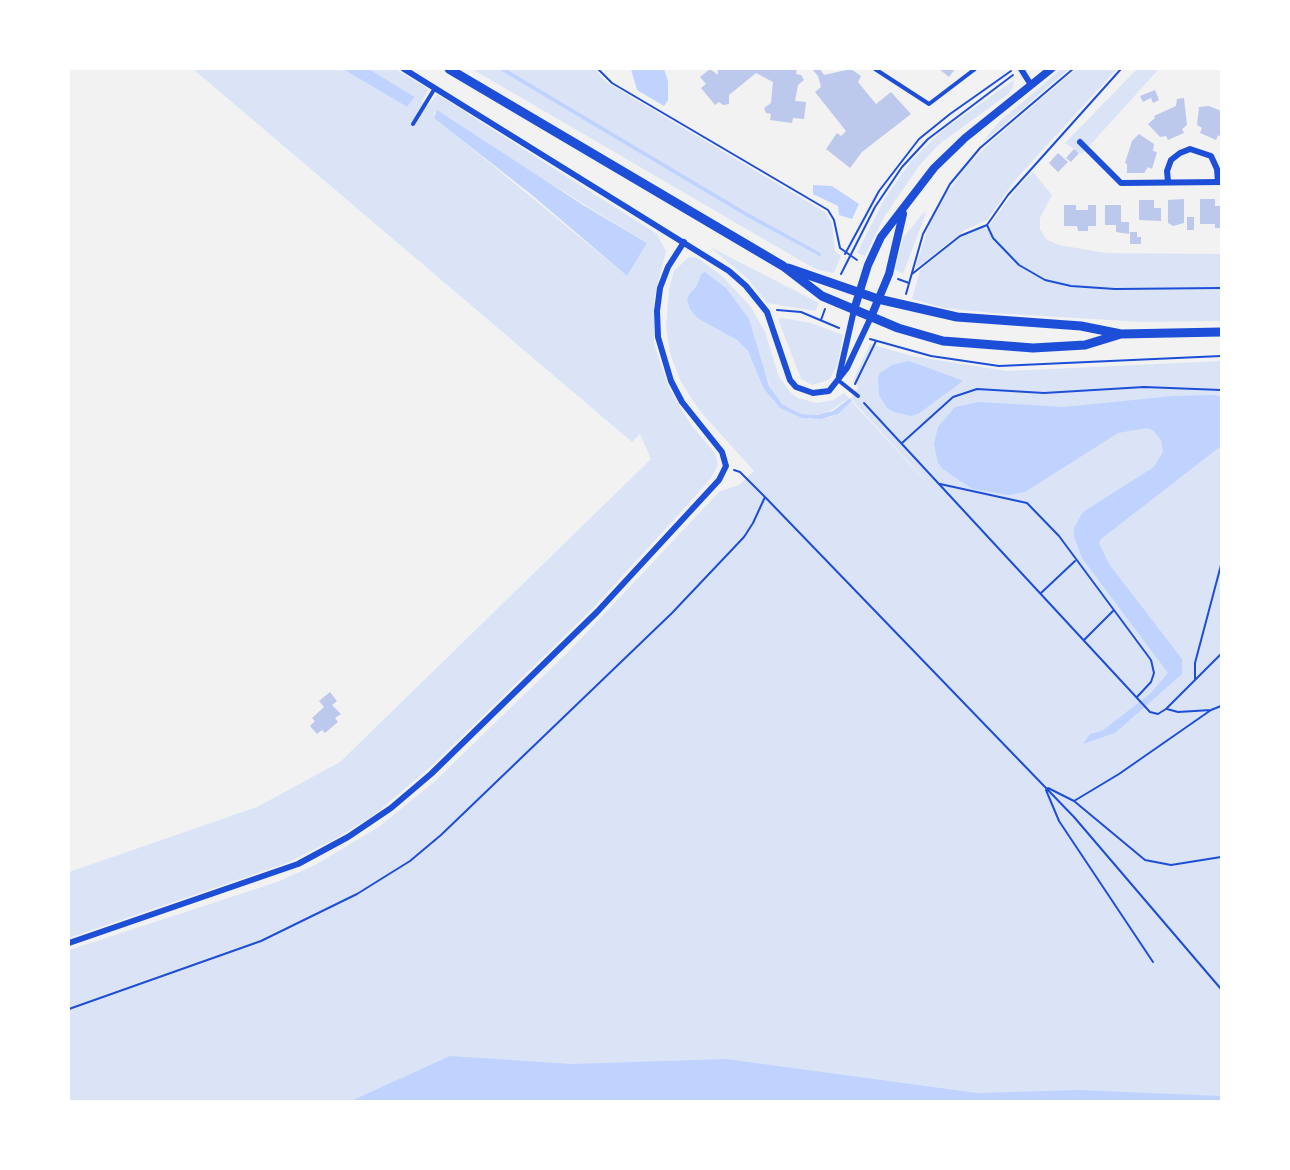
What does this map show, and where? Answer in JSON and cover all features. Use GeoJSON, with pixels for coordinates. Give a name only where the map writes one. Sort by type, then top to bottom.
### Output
{"type":"FeatureCollection","features":[{"type":"Feature","properties":{"kind":"main road"},"geometry":{"type":"LineString","coordinates":[[449,69],[783,266],[822,296],[871,317],[918,335],[999,347],[1064,348],[1085,345],[1121,334]]}},
{"type":"Feature","properties":{"kind":"main road"},"geometry":{"type":"LineString","coordinates":[[783,266],[878,299],[957,317],[1081,326],[1121,334],[1221,332]]}},
{"type":"Feature","properties":{"kind":"street"},"geometry":{"type":"LineString","coordinates":[[404,69],[729,271],[746,286],[767,312],[790,380],[796,387],[806,392],[829,391],[858,348],[889,274],[904,211]]}},
{"type":"Feature","properties":{"kind":"street"},"geometry":{"type":"LineString","coordinates":[[1021,69],[1031,85]]}},
{"type":"Feature","properties":{"kind":"street"},"geometry":{"type":"LineString","coordinates":[[838,380],[859,293],[873,253],[882,237],[904,211],[934,168],[965,138],[1052,69]]}},
{"type":"Feature","properties":{"kind":"street"},"geometry":{"type":"LineString","coordinates":[[1080,142],[1121,183],[1219,182],[1217,169],[1211,156],[1190,149],[1171,160],[1167,182]]}},
{"type":"Feature","properties":{"kind":"street"},"geometry":{"type":"LineString","coordinates":[[69,943],[298,864],[348,837],[391,808],[431,774],[597,612],[719,480],[726,466],[722,452],[697,423],[676,391],[664,361],[658,337],[657,311],[660,288],[668,267],[684,242]]}},
{"type":"Feature","properties":{"kind":"lane"},"geometry":{"type":"LineString","coordinates":[[875,69],[929,104],[975,69]]}},
{"type":"Feature","properties":{"kind":"lane"},"geometry":{"type":"LineString","coordinates":[[413,124],[436,88]]}},
{"type":"Feature","properties":{"kind":"lane"},"geometry":{"type":"LineString","coordinates":[[838,380],[851,388],[858,396]]}},
{"type":"Feature","properties":{"kind":"path"},"geometry":{"type":"LineString","coordinates":[[598,69],[612,83],[828,210],[834,220],[837,241],[849,257],[880,200],[915,153],[937,132],[1021,69]]}},
{"type":"Feature","properties":{"kind":"path"},"geometry":{"type":"LineString","coordinates":[[845,254],[879,191],[919,140],[950,114],[1013,69]]}},
{"type":"Feature","properties":{"kind":"path"},"geometry":{"type":"LineString","coordinates":[[909,283],[923,234],[950,184],[980,148],[1072,69]]}},
{"type":"Feature","properties":{"kind":"path"},"geometry":{"type":"LineString","coordinates":[[911,275],[960,236],[987,225],[1008,195],[1121,69]]}},
{"type":"Feature","properties":{"kind":"path"},"geometry":{"type":"LineString","coordinates":[[987,225],[993,238],[1020,265],[1044,280],[1071,286],[1115,289],[1221,288]]}},
{"type":"Feature","properties":{"kind":"path"},"geometry":{"type":"LineString","coordinates":[[767,312],[780,310],[801,312],[820,320]]}},
{"type":"Feature","properties":{"kind":"path"},"geometry":{"type":"LineString","coordinates":[[851,388],[859,378],[876,341],[931,356],[999,366],[1221,356]]}},
{"type":"Feature","properties":{"kind":"path"},"geometry":{"type":"LineString","coordinates":[[902,443],[953,397],[977,389],[1044,393],[1144,387],[1221,390]]}},
{"type":"Feature","properties":{"kind":"path"},"geometry":{"type":"LineString","coordinates":[[858,396],[1150,712],[1158,714],[1166,709],[1221,654]]}},
{"type":"Feature","properties":{"kind":"path"},"geometry":{"type":"LineString","coordinates":[[726,466],[740,472],[765,496],[1045,787],[1221,988]]}},
{"type":"Feature","properties":{"kind":"path"},"geometry":{"type":"LineString","coordinates":[[940,484],[1027,503],[1059,536],[1075,561],[1151,660],[1154,673],[1151,682],[1138,699]]}},
{"type":"Feature","properties":{"kind":"path"},"geometry":{"type":"LineString","coordinates":[[69,1009],[261,941],[357,894],[410,861],[441,835],[672,613],[744,537],[765,496]]}},
{"type":"Feature","properties":{"kind":"path"},"geometry":{"type":"LineString","coordinates":[[1041,593],[1075,561]]}},
{"type":"Feature","properties":{"kind":"path"},"geometry":{"type":"LineString","coordinates":[[1195,679],[1196,663],[1221,565]]}},
{"type":"Feature","properties":{"kind":"path"},"geometry":{"type":"LineString","coordinates":[[1084,640],[1113,611]]}},
{"type":"Feature","properties":{"kind":"path"},"geometry":{"type":"LineString","coordinates":[[1074,801],[1119,774],[1211,710],[1221,706]]}},
{"type":"Feature","properties":{"kind":"path"},"geometry":{"type":"LineString","coordinates":[[1166,709],[1178,712],[1211,710]]}},
{"type":"Feature","properties":{"kind":"path"},"geometry":{"type":"LineString","coordinates":[[1045,787],[1074,801],[1145,860],[1171,866],[1221,857]]}},
{"type":"Feature","properties":{"kind":"path"},"geometry":{"type":"LineString","coordinates":[[1045,787],[1059,822],[1153,962]]}},
{"type":"Feature","properties":{"kind":"shaded area"},"geometry":{"type":"Polygon","coordinates":[[[193,69],[343,69],[407,107],[415,97],[369,69],[395,69],[429,89],[422,101],[429,105],[437,94],[657,234],[666,251],[654,299],[654,344],[669,388],[691,425],[715,453],[718,465],[711,478],[691,501],[593,608],[435,763],[374,815],[333,840],[287,863],[69,938],[69,872],[257,807],[340,762],[651,459],[640,434],[632,442],[193,69]],[[434,112],[435,118],[627,276],[647,243],[434,112]]]}},
{"type":"Feature","properties":{"kind":"shaded area"},"geometry":{"type":"Polygon","coordinates":[[[472,69],[498,69],[747,217],[821,257],[821,253],[748,213],[506,69],[595,69],[606,82],[825,212],[832,223],[835,251],[841,256],[834,273],[818,270],[803,262],[472,69]]]}},
{"type":"Feature","properties":{"kind":"shaded area"},"geometry":{"type":"Polygon","coordinates":[[[1069,69],[982,143],[999,122],[1060,70],[1069,69]]]}},
{"type":"Feature","properties":{"kind":"shaded area"},"geometry":{"type":"Polygon","coordinates":[[[1076,69],[1117,69],[1016,179],[987,220],[965,230],[915,269],[929,225],[944,197],[966,167],[993,140],[1076,69]]]}},
{"type":"Feature","properties":{"kind":"shaded area"},"geometry":{"type":"Polygon","coordinates":[[[1137,69],[1159,69],[1082,154],[1065,143],[1137,69]]]}},
{"type":"Feature","properties":{"kind":"shaded area"},"geometry":{"type":"Polygon","coordinates":[[[1014,80],[1013,88],[1008,94],[938,145],[919,166],[884,217],[865,256],[857,253],[885,198],[912,160],[943,130],[1014,80]]]}},
{"type":"Feature","properties":{"kind":"shaded area"},"geometry":{"type":"Polygon","coordinates":[[[1033,172],[1052,195],[1040,218],[1040,229],[1046,239],[1059,245],[1106,253],[1221,254],[1221,321],[1143,322],[993,313],[944,308],[912,299],[920,270],[960,237],[984,227],[987,229],[1016,189],[1033,172]]]}},
{"type":"Feature","properties":{"kind":"shaded area"},"geometry":{"type":"Polygon","coordinates":[[[924,212],[926,213],[903,274],[895,270],[903,238],[924,212]]]}},
{"type":"Feature","properties":{"kind":"shaded area"},"geometry":{"type":"Polygon","coordinates":[[[710,247],[819,303],[815,311],[767,303],[748,279],[710,247]]]}},
{"type":"Feature","properties":{"kind":"shaded area"},"geometry":{"type":"Polygon","coordinates":[[[689,257],[698,258],[722,276],[751,307],[765,332],[779,377],[791,393],[798,398],[817,403],[833,400],[844,393],[849,398],[824,415],[801,414],[782,404],[772,392],[764,370],[701,274],[696,287],[690,293],[690,309],[697,318],[737,340],[748,351],[774,402],[809,419],[832,417],[852,402],[946,503],[851,399],[858,387],[853,381],[870,344],[912,356],[1007,371],[1221,361],[1221,1101],[69,1101],[69,950],[277,882],[317,864],[380,826],[434,782],[571,649],[720,491],[739,485],[754,471],[699,410],[681,382],[670,353],[666,327],[669,289],[674,271],[689,257]]]}},
{"type":"Feature","properties":{"kind":"shaded area"},"geometry":{"type":"Polygon","coordinates":[[[778,319],[811,323],[843,335],[837,366],[829,380],[812,385],[801,379],[778,319]]]}},
{"type":"Feature","properties":{"kind":"water"},"geometry":{"type":"Polygon","coordinates":[[[343,69],[369,69],[415,97],[407,107],[343,69]]]}},
{"type":"Feature","properties":{"kind":"water"},"geometry":{"type":"Polygon","coordinates":[[[498,69],[506,69],[748,213],[821,253],[821,257],[747,217],[498,69]]]}},
{"type":"Feature","properties":{"kind":"water"},"geometry":{"type":"Polygon","coordinates":[[[631,69],[664,69],[668,81],[668,100],[664,106],[637,90],[631,69]]]}},
{"type":"Feature","properties":{"kind":"water"},"geometry":{"type":"Polygon","coordinates":[[[437,110],[583,205],[647,243],[627,276],[532,195],[434,118],[437,110]]]}},
{"type":"Feature","properties":{"kind":"water"},"geometry":{"type":"Polygon","coordinates":[[[813,185],[832,186],[859,204],[852,219],[839,215],[838,206],[813,194],[813,185]]]}},
{"type":"Feature","properties":{"kind":"water"},"geometry":{"type":"Polygon","coordinates":[[[705,272],[726,288],[749,319],[769,386],[782,404],[801,414],[818,415],[833,411],[850,398],[852,401],[838,414],[821,419],[802,418],[780,408],[764,389],[748,351],[737,340],[697,318],[690,309],[687,300],[701,274],[705,272]]]}},
{"type":"Feature","properties":{"kind":"water"},"geometry":{"type":"Polygon","coordinates":[[[909,361],[963,381],[918,414],[911,416],[894,412],[887,408],[879,395],[878,378],[880,373],[892,365],[909,361]]]}},
{"type":"Feature","properties":{"kind":"water"},"geometry":{"type":"Polygon","coordinates":[[[1215,395],[1221,397],[1221,446],[1101,539],[1099,543],[1109,564],[1182,659],[1182,674],[1115,733],[1083,744],[1090,734],[1102,731],[1151,693],[1168,673],[1082,558],[1074,536],[1074,528],[1083,512],[1154,467],[1163,452],[1161,440],[1153,430],[1147,428],[1118,433],[1025,492],[1008,495],[972,489],[943,469],[938,463],[934,444],[938,427],[955,407],[979,402],[1064,407],[1173,396],[1215,395]]]}},
{"type":"Feature","properties":{"kind":"water"},"geometry":{"type":"Polygon","coordinates":[[[450,1056],[572,1064],[726,1059],[977,1093],[1080,1090],[1221,1096],[1221,1101],[351,1101],[450,1056]]]}},
{"type":"Feature","properties":{"kind":"building"},"geometry":{"type":"Polygon","coordinates":[[[710,69],[718,75],[718,69],[797,69],[796,74],[801,75],[804,80],[798,85],[795,101],[806,102],[804,119],[793,118],[792,123],[770,120],[771,114],[766,113],[764,108],[771,103],[773,82],[756,73],[729,95],[729,104],[723,105],[719,102],[715,105],[701,88],[706,84],[700,77],[710,69]]]}},
{"type":"Feature","properties":{"kind":"building"},"geometry":{"type":"Polygon","coordinates":[[[812,69],[820,69],[824,75],[851,69],[861,76],[858,82],[876,104],[891,92],[911,114],[862,152],[850,168],[826,149],[837,133],[841,136],[846,131],[815,92],[821,87],[818,76],[812,69]]]}},
{"type":"Feature","properties":{"kind":"building"},"geometry":{"type":"Polygon","coordinates":[[[939,69],[955,69],[949,77],[939,69]]]}},
{"type":"Feature","properties":{"kind":"building"},"geometry":{"type":"Polygon","coordinates":[[[1155,90],[1159,100],[1153,103],[1151,98],[1143,102],[1140,96],[1155,90]]]}},
{"type":"Feature","properties":{"kind":"building"},"geometry":{"type":"Polygon","coordinates":[[[1184,98],[1187,125],[1182,129],[1184,133],[1168,140],[1166,136],[1160,137],[1148,124],[1155,118],[1154,116],[1176,106],[1177,99],[1184,98]]]}},
{"type":"Feature","properties":{"kind":"building"},"geometry":{"type":"Polygon","coordinates":[[[1209,106],[1221,111],[1221,137],[1218,135],[1216,140],[1200,133],[1202,128],[1197,125],[1199,107],[1209,106]]]}},
{"type":"Feature","properties":{"kind":"building"},"geometry":{"type":"Polygon","coordinates":[[[1139,134],[1154,144],[1153,151],[1157,152],[1152,169],[1148,167],[1144,173],[1127,173],[1125,163],[1132,141],[1139,134]]]}},
{"type":"Feature","properties":{"kind":"building"},"geometry":{"type":"Polygon","coordinates":[[[1074,149],[1079,153],[1071,162],[1066,158],[1074,149]]]}},
{"type":"Feature","properties":{"kind":"building"},"geometry":{"type":"Polygon","coordinates":[[[1058,153],[1068,162],[1058,172],[1049,163],[1058,153]]]}},
{"type":"Feature","properties":{"kind":"building"},"geometry":{"type":"Polygon","coordinates":[[[1184,199],[1184,223],[1173,226],[1168,223],[1168,200],[1184,199]]]}},
{"type":"Feature","properties":{"kind":"building"},"geometry":{"type":"Polygon","coordinates":[[[1200,199],[1215,199],[1215,206],[1221,206],[1221,228],[1215,228],[1215,224],[1200,224],[1200,199]]]}},
{"type":"Feature","properties":{"kind":"building"},"geometry":{"type":"Polygon","coordinates":[[[1139,200],[1154,200],[1154,208],[1161,208],[1161,221],[1139,220],[1139,200]]]}},
{"type":"Feature","properties":{"kind":"building"},"geometry":{"type":"Polygon","coordinates":[[[1064,205],[1076,205],[1076,210],[1088,210],[1088,205],[1096,205],[1096,226],[1088,226],[1088,231],[1078,231],[1077,226],[1064,226],[1064,205]]]}},
{"type":"Feature","properties":{"kind":"building"},"geometry":{"type":"Polygon","coordinates":[[[1105,205],[1121,205],[1121,222],[1129,222],[1129,234],[1116,232],[1116,225],[1105,225],[1105,205]]]}},
{"type":"Feature","properties":{"kind":"building"},"geometry":{"type":"Polygon","coordinates":[[[1187,217],[1194,217],[1194,230],[1187,230],[1187,217]]]}},
{"type":"Feature","properties":{"kind":"building"},"geometry":{"type":"Polygon","coordinates":[[[1130,232],[1137,232],[1137,237],[1141,237],[1141,244],[1130,244],[1130,232]]]}},
{"type":"Feature","properties":{"kind":"building"},"geometry":{"type":"Polygon","coordinates":[[[330,692],[337,701],[332,705],[341,714],[335,718],[338,722],[325,733],[322,730],[317,734],[310,726],[315,721],[312,718],[324,707],[319,701],[330,692]]]}}]}
